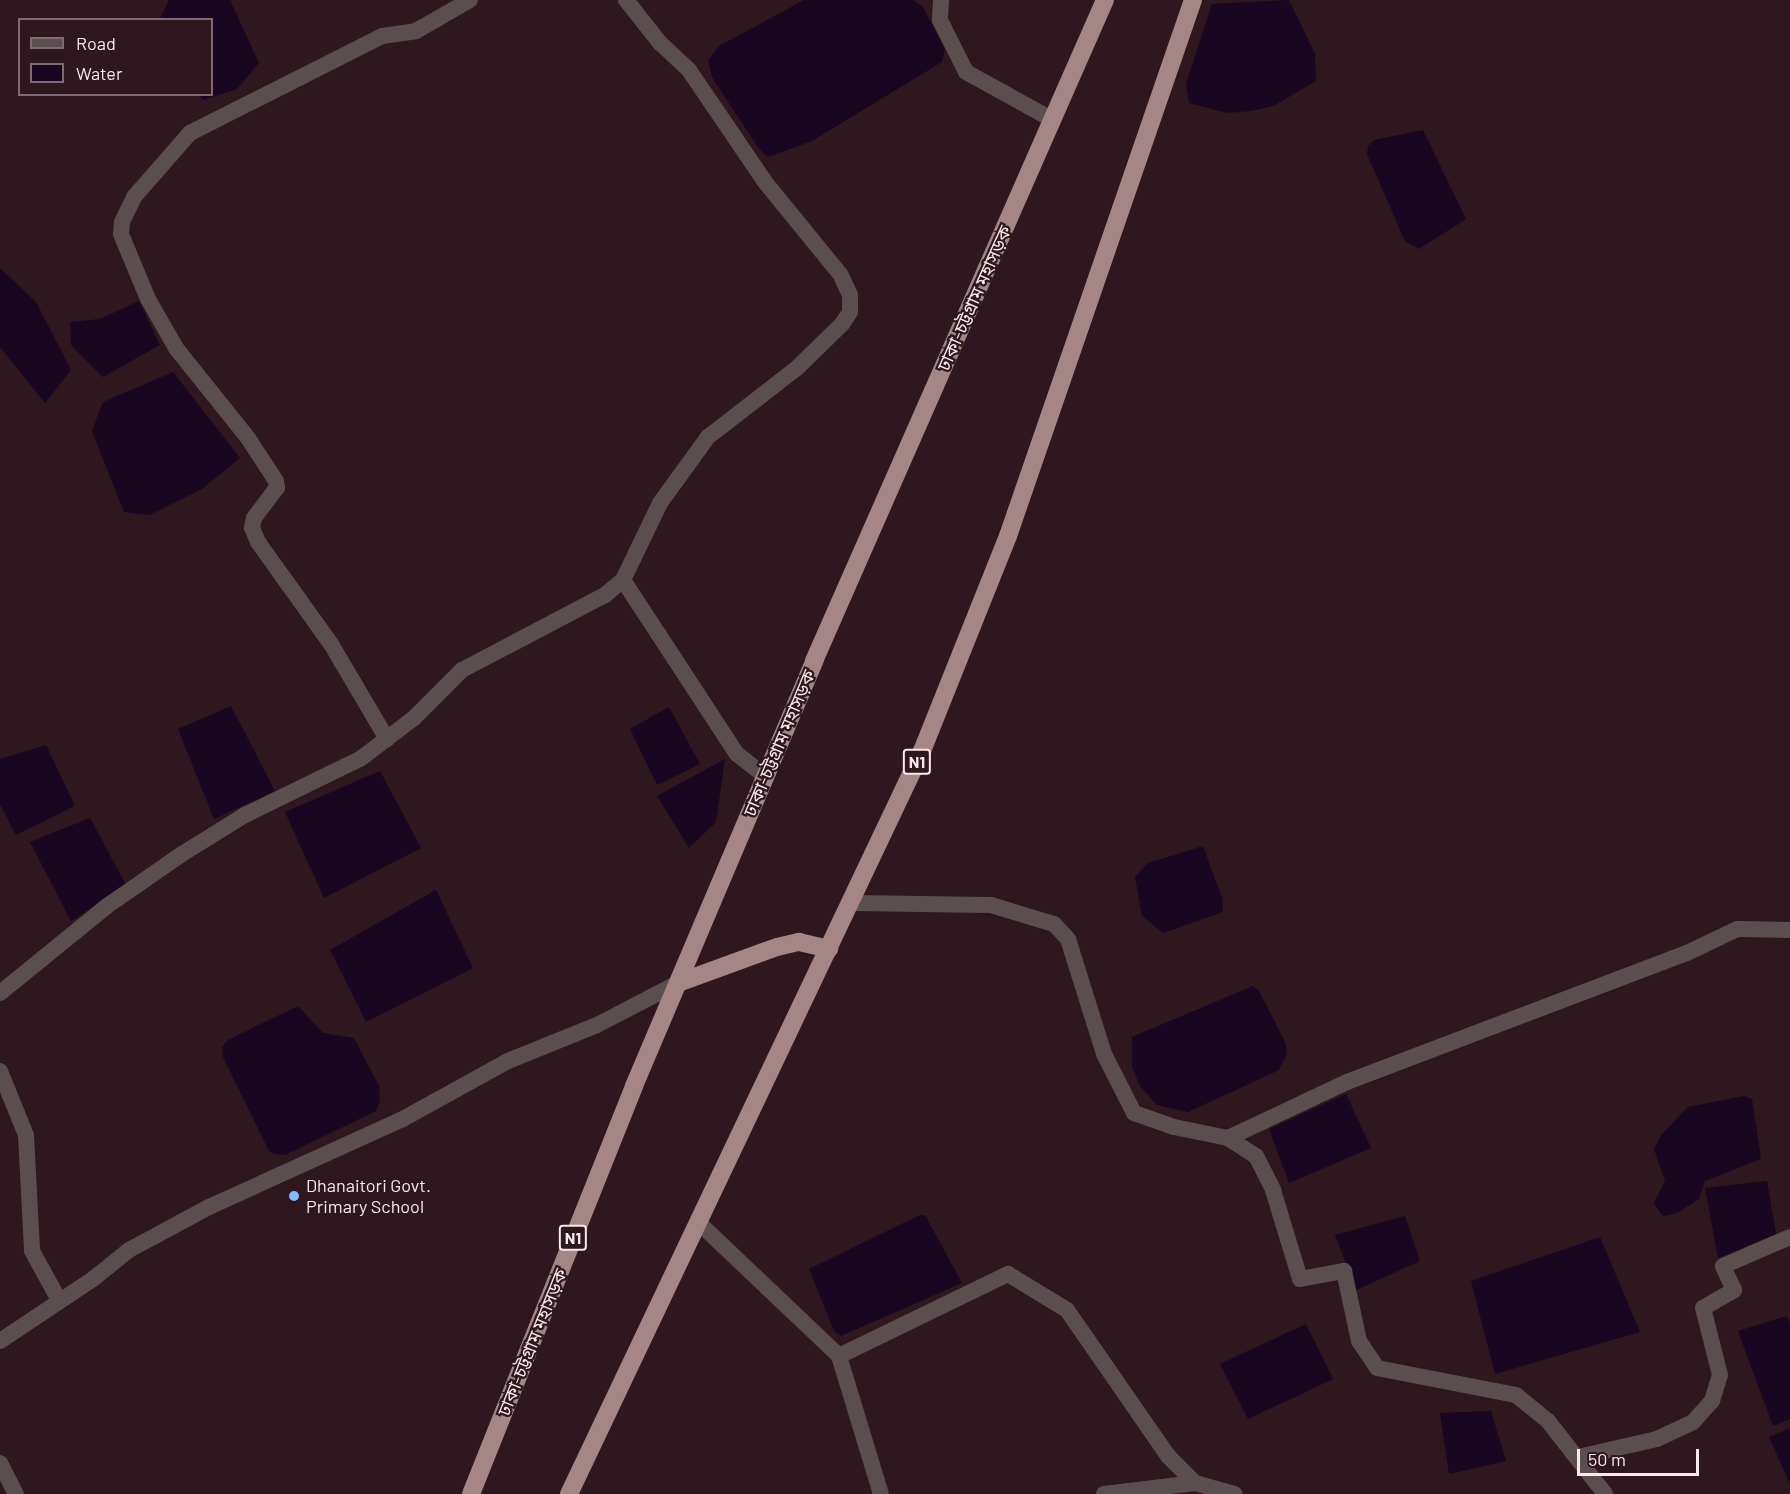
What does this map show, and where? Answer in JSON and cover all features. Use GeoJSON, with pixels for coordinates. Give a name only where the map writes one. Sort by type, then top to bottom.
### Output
{"type":"FeatureCollection","features":[{"type":"Feature","properties":{"kind":"highway","name":"ঢাকা-চট্টগ্রাম মহাসড়ক"},"geometry":{"type":"LineString","coordinates":[[471,1494],[678,983],[765,776],[1104,0]]}},
{"type":"Feature","properties":{"kind":"highway","name":"N1"},"geometry":{"type":"LineString","coordinates":[[569,1494],[922,751],[1008,536],[1193,0]]}},
{"type":"Feature","properties":{"kind":"highway"},"geometry":{"type":"LineString","coordinates":[[678,983],[777,947],[799,942],[829,949]]}},
{"type":"Feature","properties":{"kind":"street"},"geometry":{"type":"LineString","coordinates":[[387,739],[331,644],[258,542],[252,528],[254,518],[276,488],[276,481],[248,438],[176,348],[148,299],[121,234],[122,222],[134,197],[190,132],[382,36],[416,31],[470,0]]}},
{"type":"Feature","properties":{"kind":"street"},"geometry":{"type":"LineString","coordinates":[[0,993],[107,906],[182,854],[245,815],[360,759],[387,739],[462,670],[605,595],[623,580],[660,503],[708,437],[797,368],[842,324],[850,312],[850,295],[840,274],[765,182],[689,70],[660,43],[626,0]]}},
{"type":"Feature","properties":{"kind":"street"},"geometry":{"type":"LineString","coordinates":[[940,0],[940,20],[966,72],[1051,119]]}},
{"type":"Feature","properties":{"kind":"street"},"geometry":{"type":"LineString","coordinates":[[623,580],[737,754],[765,776]]}},
{"type":"Feature","properties":{"kind":"street"},"geometry":{"type":"LineString","coordinates":[[850,903],[991,905],[1054,924],[1068,939],[1104,1054],[1134,1113],[1174,1127],[1228,1138],[1256,1156],[1273,1190],[1300,1279],[1344,1271],[1359,1341],[1377,1368],[1516,1395],[1548,1421],[1605,1494]]}},
{"type":"Feature","properties":{"kind":"street"},"geometry":{"type":"LineString","coordinates":[[1228,1138],[1347,1082],[1687,953],[1737,929],[1790,930]]}},
{"type":"Feature","properties":{"kind":"street"},"geometry":{"type":"LineString","coordinates":[[0,1341],[59,1300],[93,1280],[129,1250],[209,1207],[401,1120],[508,1061],[597,1025],[678,983]]}},
{"type":"Feature","properties":{"kind":"street"},"geometry":{"type":"LineString","coordinates":[[0,1071],[26,1135],[32,1251],[59,1300]]}},
{"type":"Feature","properties":{"kind":"street"},"geometry":{"type":"LineString","coordinates":[[699,1222],[839,1356],[881,1494]]}},
{"type":"Feature","properties":{"kind":"street"},"geometry":{"type":"LineString","coordinates":[[1578,1457],[1657,1439],[1693,1422],[1712,1401],[1720,1376],[1703,1308],[1734,1290],[1723,1266],[1790,1237]]}},
{"type":"Feature","properties":{"kind":"street"},"geometry":{"type":"LineString","coordinates":[[839,1356],[1008,1274],[1067,1310],[1168,1456],[1195,1483]]}},
{"type":"Feature","properties":{"kind":"street"},"geometry":{"type":"LineString","coordinates":[[0,1463],[16,1494]]}},
{"type":"Feature","properties":{"kind":"street"},"geometry":{"type":"LineString","coordinates":[[1104,1494],[1195,1483],[1235,1494]]}},
{"type":"Feature","properties":{"kind":"water"},"geometry":{"type":"Polygon","coordinates":[[[169,0],[230,0],[259,63],[237,89],[203,100],[200,96],[213,96],[213,18],[160,18],[169,0]]]}},
{"type":"Feature","properties":{"kind":"water"},"geometry":{"type":"Polygon","coordinates":[[[804,0],[913,0],[923,7],[945,50],[942,62],[812,141],[768,157],[759,149],[712,77],[708,60],[719,46],[804,0]]]}},
{"type":"Feature","properties":{"kind":"water"},"geometry":{"type":"Polygon","coordinates":[[[1289,0],[1315,54],[1316,81],[1273,106],[1251,111],[1227,113],[1189,103],[1186,84],[1212,4],[1289,0]]]}},
{"type":"Feature","properties":{"kind":"water"},"geometry":{"type":"Polygon","coordinates":[[[1423,130],[1466,219],[1419,249],[1405,241],[1367,154],[1368,146],[1374,140],[1423,130]]]}},
{"type":"Feature","properties":{"kind":"water"},"geometry":{"type":"Polygon","coordinates":[[[0,268],[36,302],[71,370],[45,403],[0,347],[0,268]]]}},
{"type":"Feature","properties":{"kind":"water"},"geometry":{"type":"Polygon","coordinates":[[[139,301],[160,345],[103,377],[71,345],[70,322],[100,319],[139,301]]]}},
{"type":"Feature","properties":{"kind":"water"},"geometry":{"type":"Polygon","coordinates":[[[173,372],[240,458],[202,489],[149,515],[124,512],[92,431],[103,402],[173,372]]]}},
{"type":"Feature","properties":{"kind":"water"},"geometry":{"type":"Polygon","coordinates":[[[231,706],[275,791],[214,819],[178,729],[231,706]]]}},
{"type":"Feature","properties":{"kind":"water"},"geometry":{"type":"Polygon","coordinates":[[[669,707],[700,764],[657,785],[630,729],[669,707]]]}},
{"type":"Feature","properties":{"kind":"water"},"geometry":{"type":"Polygon","coordinates":[[[46,745],[75,806],[16,835],[0,804],[0,759],[46,745]]]}},
{"type":"Feature","properties":{"kind":"water"},"geometry":{"type":"Polygon","coordinates":[[[725,759],[716,822],[689,848],[657,796],[725,759]]]}},
{"type":"Feature","properties":{"kind":"water"},"geometry":{"type":"Polygon","coordinates":[[[380,771],[421,848],[324,898],[285,812],[380,771]]]}},
{"type":"Feature","properties":{"kind":"water"},"geometry":{"type":"Polygon","coordinates":[[[90,818],[126,885],[71,921],[30,842],[90,818]]]}},
{"type":"Feature","properties":{"kind":"water"},"geometry":{"type":"Polygon","coordinates":[[[1203,846],[1222,898],[1223,912],[1163,933],[1142,916],[1135,877],[1148,863],[1203,846]]]}},
{"type":"Feature","properties":{"kind":"water"},"geometry":{"type":"Polygon","coordinates":[[[436,890],[473,968],[366,1022],[330,950],[436,890]]]}},
{"type":"Feature","properties":{"kind":"water"},"geometry":{"type":"Polygon","coordinates":[[[1253,986],[1259,991],[1285,1042],[1287,1054],[1279,1070],[1188,1112],[1157,1105],[1140,1086],[1132,1067],[1132,1037],[1253,986]]]}},
{"type":"Feature","properties":{"kind":"water"},"geometry":{"type":"Polygon","coordinates":[[[298,1006],[323,1033],[354,1038],[379,1086],[380,1101],[376,1111],[285,1155],[274,1154],[269,1151],[223,1057],[222,1047],[228,1040],[298,1006]]]}},
{"type":"Feature","properties":{"kind":"water"},"geometry":{"type":"Polygon","coordinates":[[[1346,1094],[1371,1148],[1289,1183],[1269,1129],[1346,1094]]]}},
{"type":"Feature","properties":{"kind":"water"},"geometry":{"type":"Polygon","coordinates":[[[1744,1096],[1752,1099],[1761,1159],[1705,1181],[1699,1199],[1677,1213],[1664,1216],[1654,1203],[1665,1181],[1654,1149],[1662,1134],[1688,1107],[1744,1096]]]}},
{"type":"Feature","properties":{"kind":"water"},"geometry":{"type":"Polygon","coordinates":[[[1767,1181],[1776,1234],[1718,1258],[1705,1188],[1767,1181]]]}},
{"type":"Feature","properties":{"kind":"water"},"geometry":{"type":"Polygon","coordinates":[[[920,1215],[925,1215],[962,1283],[841,1336],[834,1331],[809,1269],[920,1215]]]}},
{"type":"Feature","properties":{"kind":"water"},"geometry":{"type":"Polygon","coordinates":[[[1405,1216],[1420,1261],[1356,1290],[1335,1235],[1405,1216]]]}},
{"type":"Feature","properties":{"kind":"water"},"geometry":{"type":"Polygon","coordinates":[[[1600,1237],[1640,1332],[1495,1374],[1471,1281],[1600,1237]]]}},
{"type":"Feature","properties":{"kind":"water"},"geometry":{"type":"Polygon","coordinates":[[[1787,1316],[1790,1325],[1790,1419],[1773,1426],[1738,1331],[1787,1316]]]}},
{"type":"Feature","properties":{"kind":"water"},"geometry":{"type":"Polygon","coordinates":[[[1306,1324],[1333,1379],[1248,1419],[1220,1364],[1306,1324]]]}},
{"type":"Feature","properties":{"kind":"water"},"geometry":{"type":"Polygon","coordinates":[[[1491,1411],[1506,1461],[1449,1474],[1440,1413],[1491,1411]]]}},
{"type":"Feature","properties":{"kind":"water"},"geometry":{"type":"Polygon","coordinates":[[[1790,1428],[1790,1484],[1769,1437],[1790,1428]]]}},
{"type":"Feature","properties":{"kind":"place","name":"Dhanaitori Govt. Primary School"},"geometry":{"type":"Point","coordinates":[294,1196]}}]}
